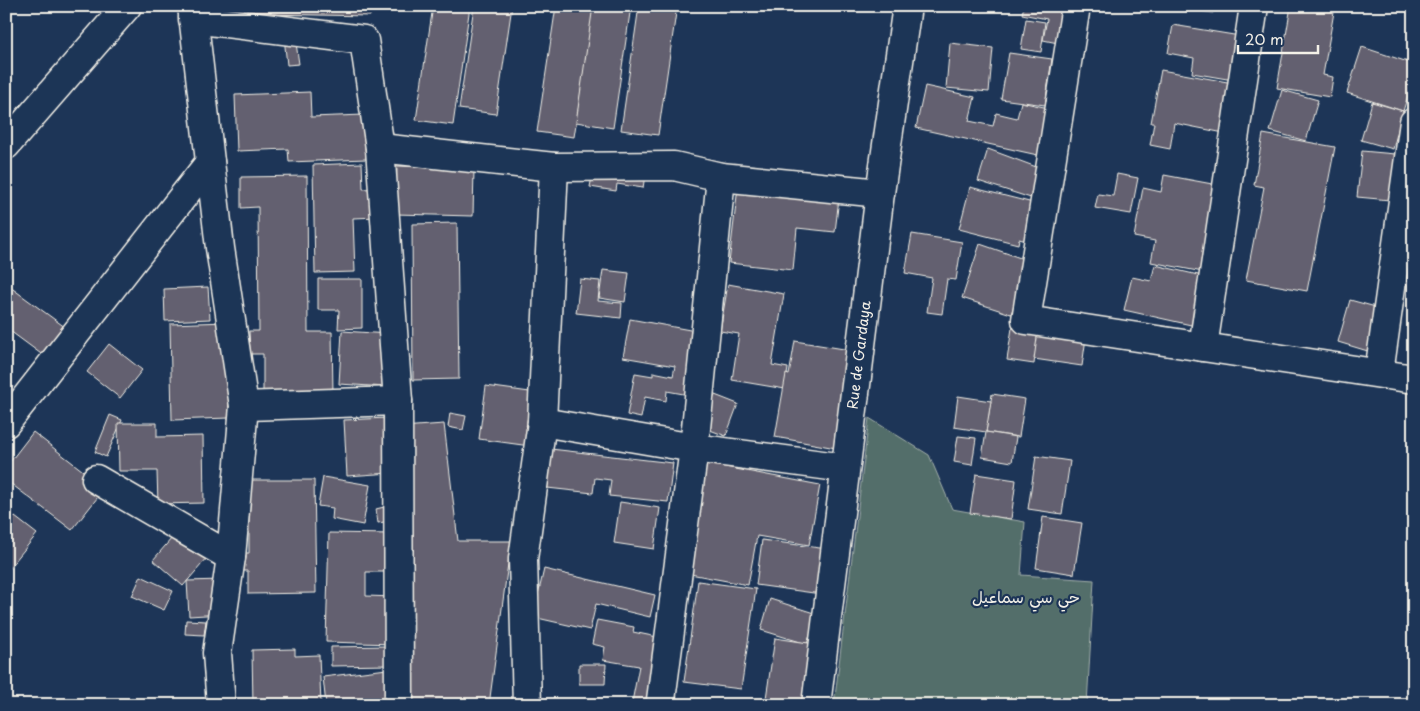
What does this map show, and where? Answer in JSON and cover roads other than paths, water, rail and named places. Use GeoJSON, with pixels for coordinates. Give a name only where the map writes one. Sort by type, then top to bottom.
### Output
{"type":"FeatureCollection","features":[{"type":"Feature","properties":{"kind":"street"},"geometry":{"type":"LineString","coordinates":[[6,145],[127,6]]}},
{"type":"Feature","properties":{"kind":"street","name":"Rue de Gardaya"},"geometry":{"type":"LineString","coordinates":[[816,705],[880,193],[907,6]]}},
{"type":"Feature","properties":{"kind":"street"},"geometry":{"type":"LineString","coordinates":[[1076,6],[1026,320],[1414,379]]}},
{"type":"Feature","properties":{"kind":"street"},"geometry":{"type":"LineString","coordinates":[[1203,347],[1254,6]]}},
{"type":"Feature","properties":{"kind":"street"},"geometry":{"type":"LineString","coordinates":[[221,705],[217,652],[231,557],[244,406],[220,248],[193,13],[364,40],[380,148],[398,401],[399,705]]}},
{"type":"Feature","properties":{"kind":"street"},"geometry":{"type":"LineString","coordinates":[[1379,374],[1414,122]]}},
{"type":"Feature","properties":{"kind":"street"},"geometry":{"type":"LineString","coordinates":[[380,148],[554,167],[674,166],[721,177],[880,193]]}},
{"type":"Feature","properties":{"kind":"street"},"geometry":{"type":"LineString","coordinates":[[6,423],[210,162]]}},
{"type":"Feature","properties":{"kind":"street"},"geometry":{"type":"LineString","coordinates":[[527,705],[523,559],[542,422],[554,167]]}},
{"type":"Feature","properties":{"kind":"street"},"geometry":{"type":"LineString","coordinates":[[661,700],[694,448],[721,177]]}},
{"type":"Feature","properties":{"kind":"street"},"geometry":{"type":"LineString","coordinates":[[244,406],[398,401]]}},
{"type":"Feature","properties":{"kind":"street"},"geometry":{"type":"LineString","coordinates":[[542,422],[694,448],[845,468]]}},
{"type":"Feature","properties":{"kind":"street"},"geometry":{"type":"LineString","coordinates":[[96,479],[231,557]]}},
{"type":"Feature","properties":{"kind":"district","name":"حي سي سماعيل"},"geometry":{"type":"Point","coordinates":[1026,597]}}]}
